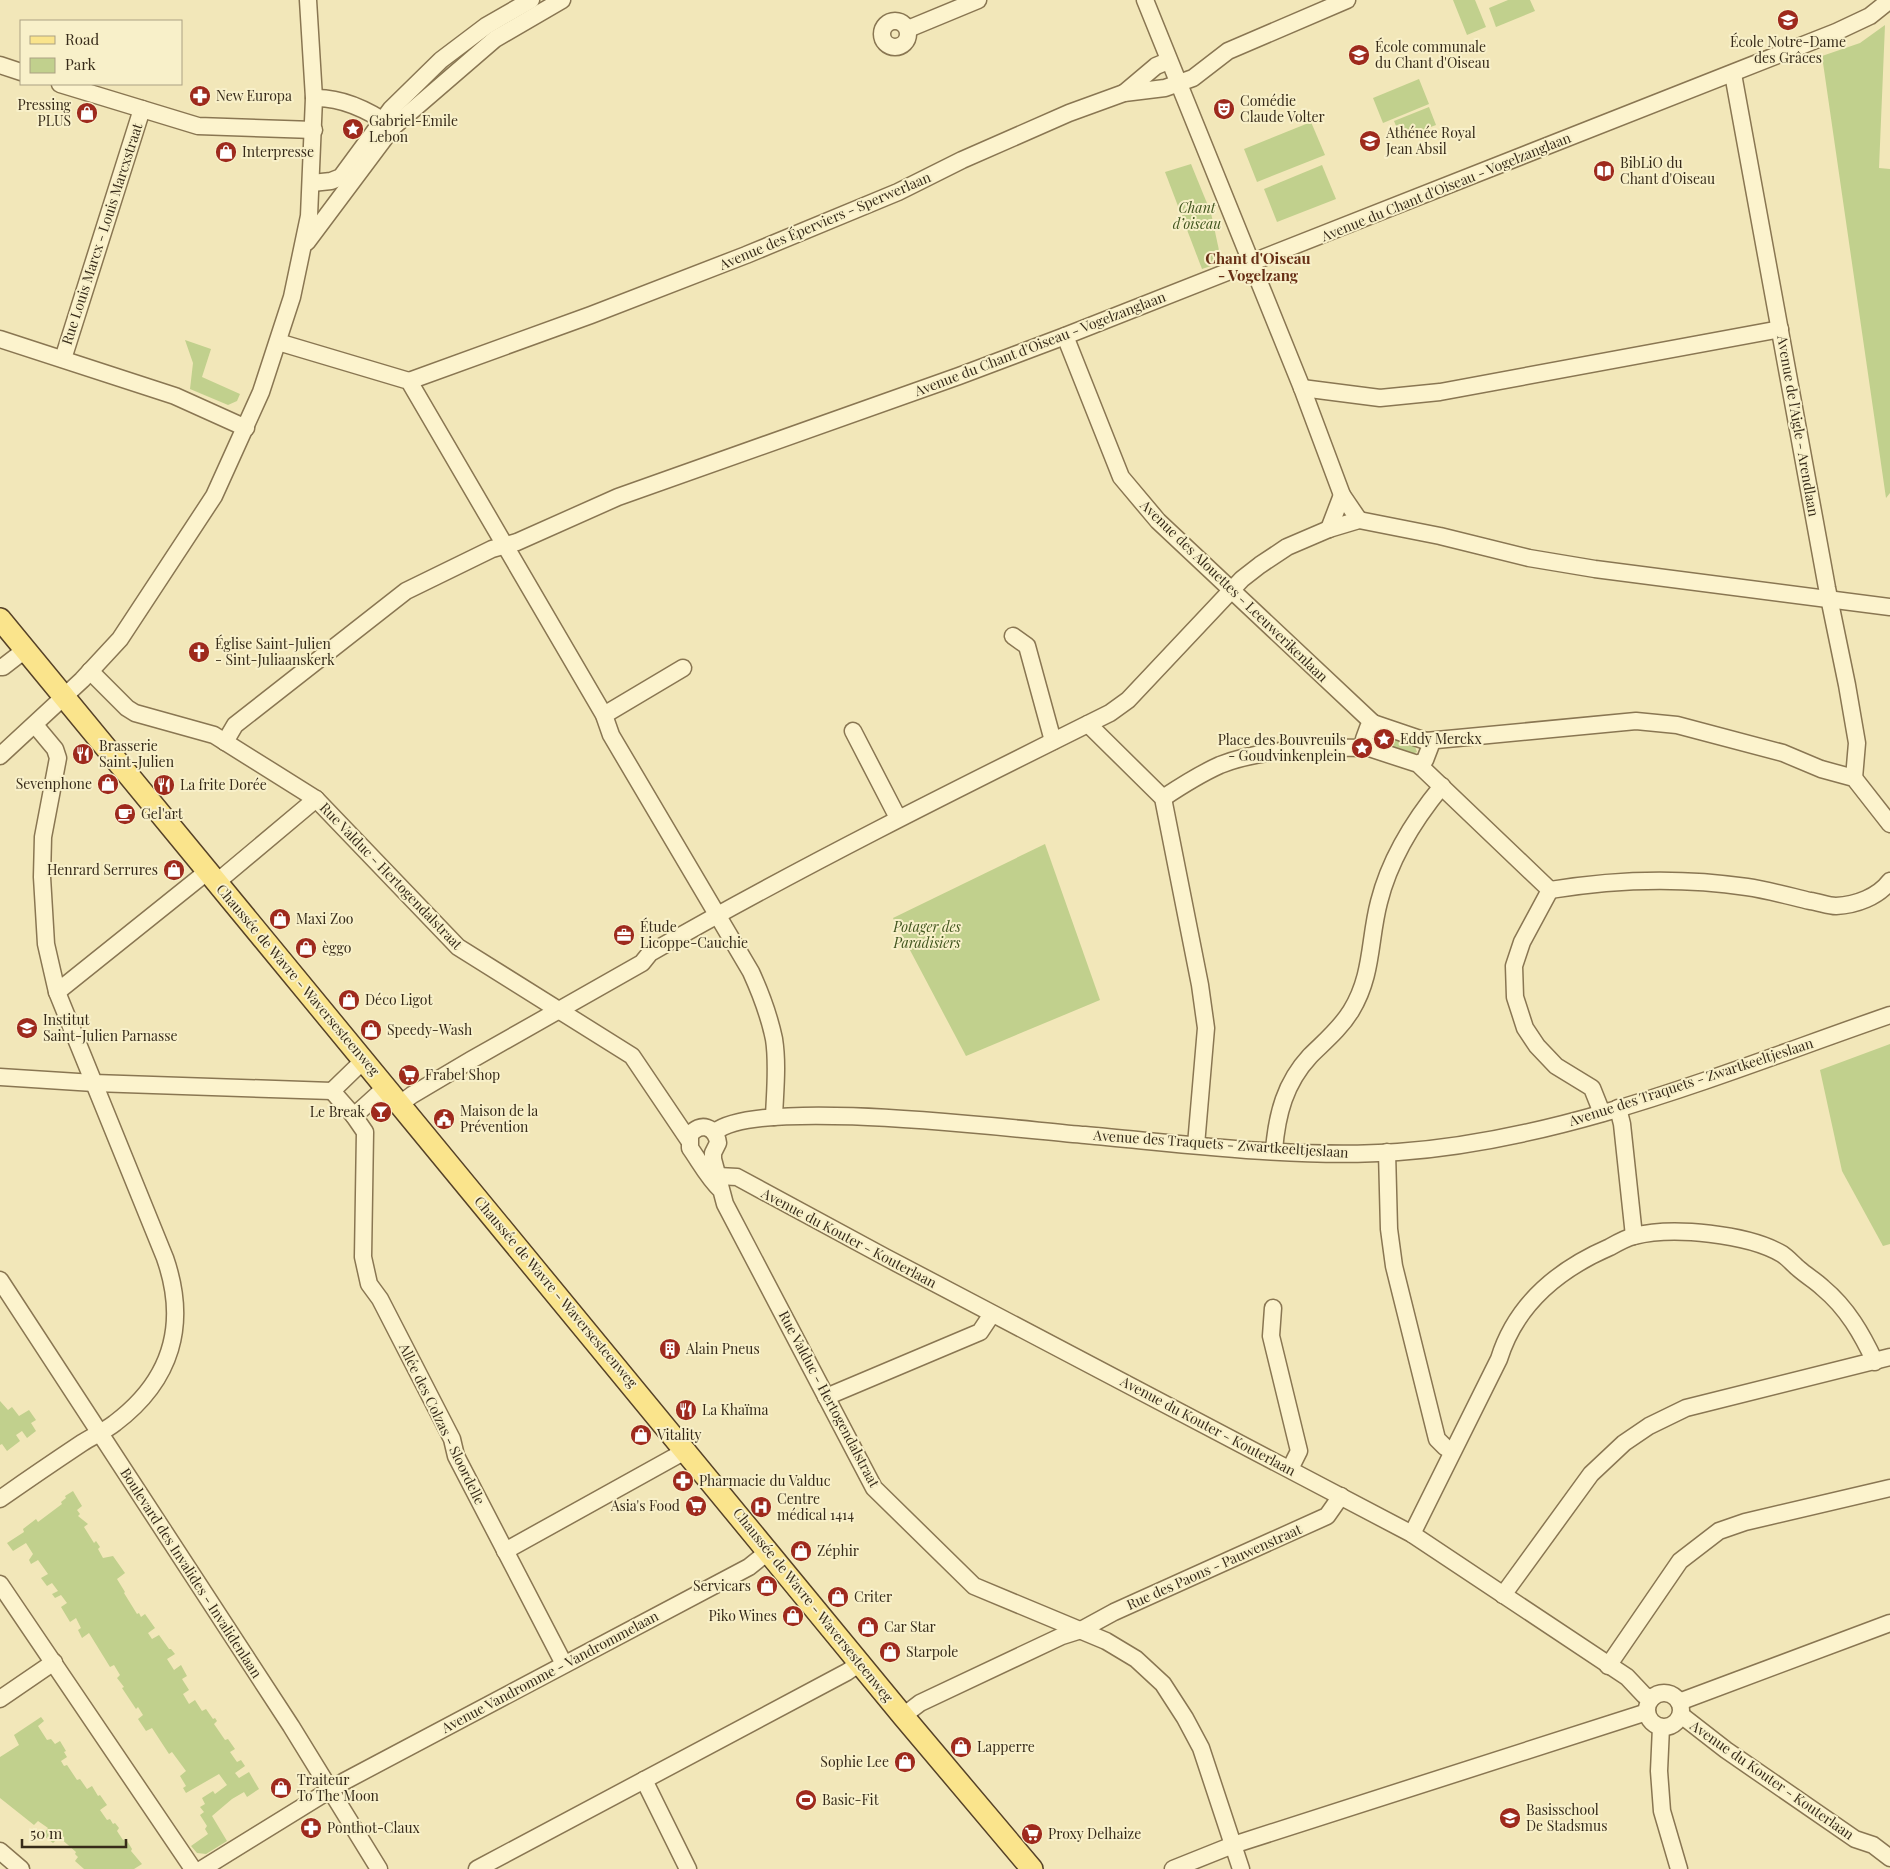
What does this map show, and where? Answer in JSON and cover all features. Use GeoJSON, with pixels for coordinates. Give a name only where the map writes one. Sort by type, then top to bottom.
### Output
{"type":"FeatureCollection","features":[{"type":"Feature","properties":{"kind":"main road"},"geometry":{"type":"LineString","coordinates":[[0,619],[25,650]]}},
{"type":"Feature","properties":{"kind":"main road","name":"Chaussée de Wavre - Waversesteenweg"},"geometry":{"type":"LineString","coordinates":[[25,650],[687,1450],[903,1716],[1032,1869]]}},
{"type":"Feature","properties":{"kind":"street"},"geometry":{"type":"LineString","coordinates":[[0,756],[90,671],[120,639],[170,566],[214,496],[246,428],[278,342],[304,246],[312,183],[314,130],[308,0]]}},
{"type":"Feature","properties":{"kind":"street"},"geometry":{"type":"LineString","coordinates":[[312,183],[331,181],[341,177],[388,124],[490,33],[531,0]]}},
{"type":"Feature","properties":{"kind":"street"},"geometry":{"type":"LineString","coordinates":[[490,33],[562,0]]}},
{"type":"Feature","properties":{"kind":"street"},"geometry":{"type":"LineString","coordinates":[[908,30],[978,0]]}},
{"type":"Feature","properties":{"kind":"street"},"geometry":{"type":"LineString","coordinates":[[1144,0],[1302,388],[1342,495],[1359,520]]}},
{"type":"Feature","properties":{"kind":"street","name":"Avenue des Éperviers - Sperwerlaan"},"geometry":{"type":"LineString","coordinates":[[409,381],[578,320],[746,255],[889,196],[1051,121],[1124,93],[1165,88],[1193,78],[1228,51],[1348,0]]}},
{"type":"Feature","properties":{"kind":"street","name":"Avenue du Chant d'Oiseau - Vogelzanglaan"},"geometry":{"type":"LineString","coordinates":[[225,742],[235,725],[406,591],[492,549],[506,546],[618,497],[958,376],[1251,264],[1734,74],[1848,27],[1870,16],[1890,0]]}},
{"type":"Feature","properties":{"kind":"street","name":"Avenue des Éperviers - Sperwerlaan"},"geometry":{"type":"LineString","coordinates":[[1124,93],[1156,66],[1168,61]]}},
{"type":"Feature","properties":{"kind":"street"},"geometry":{"type":"LineString","coordinates":[[0,65],[20,72]]}},
{"type":"Feature","properties":{"kind":"street","name":"Avenue de l'Aigle - Arendlaan"},"geometry":{"type":"LineString","coordinates":[[1734,74],[1857,743],[1854,778]]}},
{"type":"Feature","properties":{"kind":"street"},"geometry":{"type":"LineString","coordinates":[[63,85],[198,126],[314,130]]}},
{"type":"Feature","properties":{"kind":"street"},"geometry":{"type":"LineString","coordinates":[[314,98],[328,97],[339,100],[363,109],[388,124]]}},
{"type":"Feature","properties":{"kind":"street","name":"Rue Louis Marcx - Louis Marcxstraat"},"geometry":{"type":"LineString","coordinates":[[63,359],[142,109]]}},
{"type":"Feature","properties":{"kind":"street"},"geometry":{"type":"LineString","coordinates":[[304,246],[388,124]]}},
{"type":"Feature","properties":{"kind":"street"},"geometry":{"type":"LineString","coordinates":[[1302,388],[1380,398],[1440,392],[1780,329]]}},
{"type":"Feature","properties":{"kind":"street","name":"Avenue des Alouettes - Leeuwerikenlaan"},"geometry":{"type":"LineString","coordinates":[[1065,336],[1121,477],[1158,521],[1373,723]]}},
{"type":"Feature","properties":{"kind":"street"},"geometry":{"type":"LineString","coordinates":[[0,339],[175,396],[246,428]]}},
{"type":"Feature","properties":{"kind":"street"},"geometry":{"type":"LineString","coordinates":[[278,342],[409,381],[604,715],[612,736],[751,972],[765,1004],[774,1040],[776,1071],[774,1117]]}},
{"type":"Feature","properties":{"kind":"street"},"geometry":{"type":"LineString","coordinates":[[1329,529],[1342,495]]}},
{"type":"Feature","properties":{"kind":"street"},"geometry":{"type":"LineString","coordinates":[[400,1104],[412,1095],[642,963],[650,954],[717,914],[898,818],[1110,713],[1128,700],[1232,590],[1260,564],[1287,547],[1329,529],[1359,520],[1440,536],[1529,558],[1604,570],[1890,607]]}},
{"type":"Feature","properties":{"kind":"street"},"geometry":{"type":"LineString","coordinates":[[1013,636],[1027,646],[1053,741]]}},
{"type":"Feature","properties":{"kind":"street"},"geometry":{"type":"LineString","coordinates":[[0,667],[3,667],[25,650]]}},
{"type":"Feature","properties":{"kind":"street"},"geometry":{"type":"LineString","coordinates":[[604,715],[683,668]]}},
{"type":"Feature","properties":{"kind":"street","name":"Rue Valduc - Hertogendalstraat"},"geometry":{"type":"LineString","coordinates":[[90,671],[135,713],[214,735],[316,799],[458,947],[632,1056],[670,1112],[694,1133]]}},
{"type":"Feature","properties":{"kind":"street"},"geometry":{"type":"LineString","coordinates":[[1369,748],[1364,739],[1368,728],[1373,723],[1426,741],[1636,721],[1677,725],[1783,753],[1821,769],[1854,778],[1890,824]]}},
{"type":"Feature","properties":{"kind":"street"},"geometry":{"type":"LineString","coordinates":[[1088,724],[1163,798],[1200,985],[1206,1028],[1196,1144]]}},
{"type":"Feature","properties":{"kind":"street"},"geometry":{"type":"LineString","coordinates":[[0,1499],[115,1424],[149,1391],[169,1353],[176,1310],[174,1284],[165,1258],[57,992],[46,944],[42,877],[44,837],[58,758],[55,750],[34,725]]}},
{"type":"Feature","properties":{"kind":"street"},"geometry":{"type":"LineString","coordinates":[[854,731],[898,818]]}},
{"type":"Feature","properties":{"kind":"street"},"geometry":{"type":"LineString","coordinates":[[1418,764],[1426,760],[1430,747],[1426,741]]}},
{"type":"Feature","properties":{"kind":"street"},"geometry":{"type":"LineString","coordinates":[[1163,798],[1220,765],[1248,756],[1343,747],[1369,748],[1418,764],[1550,890]]}},
{"type":"Feature","properties":{"kind":"street"},"geometry":{"type":"LineString","coordinates":[[1274,1150],[1280,1106],[1288,1087],[1308,1058],[1338,1028],[1351,1011],[1361,991],[1371,959],[1379,903],[1388,873],[1407,834],[1442,786]]}},
{"type":"Feature","properties":{"kind":"street"},"geometry":{"type":"LineString","coordinates":[[57,992],[316,799]]}},
{"type":"Feature","properties":{"kind":"street"},"geometry":{"type":"LineString","coordinates":[[1550,890],[1630,880],[1689,880],[1748,887],[1835,906],[1853,904],[1867,899],[1890,881]]}},
{"type":"Feature","properties":{"kind":"street"},"geometry":{"type":"LineString","coordinates":[[1550,890],[1522,942],[1514,966],[1515,997],[1525,1028],[1537,1046],[1556,1066],[1592,1088],[1622,1124],[1634,1236]]}},
{"type":"Feature","properties":{"kind":"street","name":"Avenue des Traquets - Zwartkeeltjeslaan"},"geometry":{"type":"LineString","coordinates":[[715,1132],[722,1126],[774,1117],[843,1115],[1330,1153],[1387,1152],[1449,1146],[1513,1135],[1570,1122],[1890,1016]]}},
{"type":"Feature","properties":{"kind":"street"},"geometry":{"type":"LineString","coordinates":[[0,1077],[94,1083],[332,1091],[364,1060]]}},
{"type":"Feature","properties":{"kind":"street"},"geometry":{"type":"LineString","coordinates":[[354,1116],[386,1087]]}},
{"type":"Feature","properties":{"kind":"street","name":"Allée des Colzas - Sloordelle"},"geometry":{"type":"LineString","coordinates":[[332,1091],[365,1132],[363,1257],[369,1284],[380,1300],[452,1439],[456,1456],[564,1664]]}},
{"type":"Feature","properties":{"kind":"street","name":"Rue Valduc - Hertogendalstraat"},"geometry":{"type":"LineString","coordinates":[[694,1133],[707,1127],[715,1132]]}},
{"type":"Feature","properties":{"kind":"street"},"geometry":{"type":"LineString","coordinates":[[705,1154],[718,1143],[715,1132]]}},
{"type":"Feature","properties":{"kind":"street","name":"Rue Valduc - Hertogendalstraat"},"geometry":{"type":"LineString","coordinates":[[694,1133],[690,1148],[705,1154],[709,1179],[719,1183],[725,1204],[874,1488],[974,1586],[1106,1641],[1136,1659],[1163,1684],[1185,1718],[1201,1748],[1241,1869]]}},
{"type":"Feature","properties":{"kind":"street"},"geometry":{"type":"LineString","coordinates":[[1387,1152],[1389,1229],[1394,1266],[1437,1439],[1445,1448],[1452,1451]]}},
{"type":"Feature","properties":{"kind":"street","name":"Avenue du Kouter - Kouterlaan"},"geometry":{"type":"LineString","coordinates":[[719,1183],[745,1183],[1412,1534],[1627,1678],[1644,1695],[1649,1705]]}},
{"type":"Feature","properties":{"kind":"street"},"geometry":{"type":"LineString","coordinates":[[1412,1534],[1499,1358],[1506,1337],[1524,1310],[1548,1284],[1573,1265],[1634,1236],[1699,1232],[1742,1239],[1782,1254],[1823,1287],[1847,1311],[1865,1341],[1882,1359],[1686,1408],[1649,1426],[1624,1443],[1591,1474],[1503,1596]]}},
{"type":"Feature","properties":{"kind":"street","name":"Boulevard des Invalides - Invalidenlaan"},"geometry":{"type":"LineString","coordinates":[[0,1280],[291,1726],[379,1869]]}},
{"type":"Feature","properties":{"kind":"street"},"geometry":{"type":"LineString","coordinates":[[1273,1308],[1271,1336],[1299,1451],[1290,1469]]}},
{"type":"Feature","properties":{"kind":"street"},"geometry":{"type":"LineString","coordinates":[[826,1397],[980,1332],[992,1314]]}},
{"type":"Feature","properties":{"kind":"street"},"geometry":{"type":"LineString","coordinates":[[505,1551],[687,1450]]}},
{"type":"Feature","properties":{"kind":"street"},"geometry":{"type":"LineString","coordinates":[[1608,1666],[1680,1561],[1718,1531],[1746,1522],[1890,1488]]}},
{"type":"Feature","properties":{"kind":"street","name":"Rue des Paons - Pauwenstraat"},"geometry":{"type":"LineString","coordinates":[[903,1716],[920,1703],[1326,1516],[1341,1496]]}},
{"type":"Feature","properties":{"kind":"street","name":"Avenue Vandromme - Vandrommelaan"},"geometry":{"type":"LineString","coordinates":[[202,1869],[329,1790],[749,1567],[770,1551]]}},
{"type":"Feature","properties":{"kind":"street"},"geometry":{"type":"LineString","coordinates":[[0,1584],[193,1869]]}},
{"type":"Feature","properties":{"kind":"street"},"geometry":{"type":"LineString","coordinates":[[1680,1709],[1890,1623]]}},
{"type":"Feature","properties":{"kind":"street"},"geometry":{"type":"LineString","coordinates":[[0,1698],[54,1662]]}},
{"type":"Feature","properties":{"kind":"street"},"geometry":{"type":"LineString","coordinates":[[477,1869],[847,1672],[860,1663]]}},
{"type":"Feature","properties":{"kind":"street"},"geometry":{"type":"LineString","coordinates":[[1173,1869],[1233,1845],[1649,1705],[1656,1695],[1666,1693],[1676,1698],[1680,1709],[1673,1725],[1661,1727],[1651,1722],[1649,1705]]}},
{"type":"Feature","properties":{"kind":"street","name":"Avenue du Kouter - Kouterlaan"},"geometry":{"type":"LineString","coordinates":[[1680,1709],[1726,1750],[1855,1839],[1873,1846],[1890,1858]]}},
{"type":"Feature","properties":{"kind":"street"},"geometry":{"type":"LineString","coordinates":[[1661,1727],[1659,1771],[1662,1811],[1679,1869]]}},
{"type":"Feature","properties":{"kind":"street"},"geometry":{"type":"LineString","coordinates":[[644,1780],[688,1869]]}},
{"type":"Feature","properties":{"kind":"street"},"geometry":{"type":"LineString","coordinates":[[0,1851],[22,1869]]}},
{"type":"Feature","properties":{"kind":"green space"},"geometry":{"type":"Polygon","coordinates":[[[1453,0],[1475,0],[1486,27],[1467,35],[1453,0]]]}},
{"type":"Feature","properties":{"kind":"green space"},"geometry":{"type":"Polygon","coordinates":[[[1508,0],[1530,0],[1535,11],[1496,27],[1489,8],[1508,0]]]}},
{"type":"Feature","properties":{"kind":"green space"},"geometry":{"type":"Polygon","coordinates":[[[1885,25],[1879,168],[1890,169],[1890,493],[1886,498],[1822,56],[1860,43],[1885,25]]]}},
{"type":"Feature","properties":{"kind":"green space"},"geometry":{"type":"Polygon","coordinates":[[[1419,79],[1429,104],[1383,123],[1373,98],[1419,79]]]}},
{"type":"Feature","properties":{"kind":"green space"},"geometry":{"type":"Polygon","coordinates":[[[1429,107],[1436,125],[1401,138],[1394,121],[1429,107]]]}},
{"type":"Feature","properties":{"kind":"green space"},"geometry":{"type":"Polygon","coordinates":[[[1311,122],[1325,155],[1257,182],[1244,149],[1311,122]]]}},
{"type":"Feature","properties":{"kind":"green space","name":"Chant d’oiseau"},"geometry":{"type":"Polygon","coordinates":[[[1191,164],[1211,213],[1220,255],[1214,265],[1202,269],[1165,172],[1191,164]]]}},
{"type":"Feature","properties":{"kind":"green space"},"geometry":{"type":"Polygon","coordinates":[[[1322,165],[1336,199],[1277,222],[1264,189],[1322,165]]]}},
{"type":"Feature","properties":{"kind":"green space"},"geometry":{"type":"Polygon","coordinates":[[[185,340],[211,349],[202,377],[240,394],[237,401],[228,405],[190,389],[193,363],[185,340]]]}},
{"type":"Feature","properties":{"kind":"green space"},"geometry":{"type":"Polygon","coordinates":[[[1384,734],[1414,744],[1417,752],[1410,755],[1379,744],[1378,736],[1384,734]]]}},
{"type":"Feature","properties":{"kind":"green space","name":"Potager des Paradisiers"},"geometry":{"type":"Polygon","coordinates":[[[1045,844],[1100,1000],[966,1056],[893,918],[1045,844]]]}},
{"type":"Feature","properties":{"kind":"green space"},"geometry":{"type":"Polygon","coordinates":[[[1890,1044],[1890,1244],[1883,1246],[1842,1171],[1820,1070],[1890,1044]]]}},
{"type":"Feature","properties":{"kind":"green space"},"geometry":{"type":"Polygon","coordinates":[[[0,1401],[8,1410],[12,1407],[19,1416],[29,1410],[36,1420],[31,1423],[36,1431],[27,1438],[22,1431],[16,1435],[20,1441],[7,1451],[2,1444],[0,1445],[0,1401]]]}},
{"type":"Feature","properties":{"kind":"green space"},"geometry":{"type":"Polygon","coordinates":[[[73,1491],[82,1506],[77,1510],[80,1514],[78,1516],[88,1524],[84,1527],[94,1543],[96,1541],[100,1547],[98,1549],[103,1558],[113,1556],[125,1573],[117,1579],[124,1593],[137,1614],[139,1613],[141,1617],[145,1614],[155,1628],[148,1633],[152,1639],[159,1635],[175,1654],[167,1659],[174,1670],[181,1665],[187,1676],[182,1679],[189,1690],[183,1694],[189,1704],[195,1700],[202,1711],[206,1709],[213,1719],[215,1718],[217,1721],[214,1724],[225,1740],[228,1739],[235,1749],[230,1752],[237,1762],[241,1760],[245,1766],[235,1773],[239,1778],[249,1772],[259,1789],[247,1797],[244,1792],[232,1799],[212,1816],[227,1841],[206,1854],[197,1853],[191,1846],[208,1834],[205,1829],[207,1826],[200,1815],[204,1812],[200,1807],[205,1804],[202,1798],[213,1791],[215,1794],[227,1785],[219,1774],[186,1793],[183,1788],[186,1786],[180,1776],[186,1771],[172,1752],[169,1754],[152,1728],[146,1731],[138,1719],[143,1715],[138,1707],[136,1709],[122,1688],[124,1687],[117,1678],[120,1675],[114,1665],[110,1667],[89,1633],[82,1638],[78,1630],[81,1628],[76,1618],[70,1622],[61,1607],[67,1603],[61,1595],[55,1598],[52,1594],[58,1591],[52,1583],[47,1586],[41,1578],[48,1574],[38,1560],[31,1564],[29,1560],[33,1554],[26,1543],[13,1551],[7,1543],[24,1532],[23,1529],[36,1519],[38,1522],[62,1504],[61,1502],[66,1498],[65,1496],[73,1491]]]}},
{"type":"Feature","properties":{"kind":"green space"},"geometry":{"type":"Polygon","coordinates":[[[41,1717],[44,1721],[38,1726],[47,1740],[51,1739],[55,1744],[60,1741],[66,1751],[64,1752],[67,1757],[61,1761],[64,1766],[67,1765],[77,1780],[80,1779],[87,1789],[92,1786],[98,1796],[100,1795],[107,1805],[100,1810],[107,1820],[110,1819],[119,1828],[117,1831],[123,1840],[126,1839],[132,1849],[131,1851],[142,1864],[134,1869],[84,1869],[75,1861],[78,1857],[75,1854],[76,1852],[59,1837],[53,1843],[43,1835],[48,1828],[38,1821],[34,1825],[0,1798],[0,1757],[19,1745],[14,1735],[41,1717]]]}},
{"type":"Feature","properties":{"kind":"place","name":"École Notre-Dame des Grâces"},"geometry":{"type":"Point","coordinates":[1788,20]}},
{"type":"Feature","properties":{"kind":"place","name":"École communale du Chant d'Oiseau"},"geometry":{"type":"Point","coordinates":[1359,55]}},
{"type":"Feature","properties":{"kind":"place","name":"New Europa"},"geometry":{"type":"Point","coordinates":[200,96]}},
{"type":"Feature","properties":{"kind":"place","name":"Comédie Claude Volter"},"geometry":{"type":"Point","coordinates":[1224,109]}},
{"type":"Feature","properties":{"kind":"place","name":"Pressing PLUS"},"geometry":{"type":"Point","coordinates":[87,113]}},
{"type":"Feature","properties":{"kind":"place","name":"Gabriel-Emile Lebon"},"geometry":{"type":"Point","coordinates":[353,129]}},
{"type":"Feature","properties":{"kind":"place","name":"Athénée Royal Jean Absil"},"geometry":{"type":"Point","coordinates":[1370,141]}},
{"type":"Feature","properties":{"kind":"place","name":"Interpresse"},"geometry":{"type":"Point","coordinates":[226,152]}},
{"type":"Feature","properties":{"kind":"place","name":"BibLiO du Chant d'Oiseau"},"geometry":{"type":"Point","coordinates":[1604,171]}},
{"type":"Feature","properties":{"kind":"place","name":"Église Saint-Julien - Sint-Juliaanskerk"},"geometry":{"type":"Point","coordinates":[199,652]}},
{"type":"Feature","properties":{"kind":"place","name":"Eddy Merckx"},"geometry":{"type":"Point","coordinates":[1384,739]}},
{"type":"Feature","properties":{"kind":"place","name":"Place des Bouvreuils - Goudvinkenplein"},"geometry":{"type":"Point","coordinates":[1362,748]}},
{"type":"Feature","properties":{"kind":"place","name":"Brasserie Saint-Julien"},"geometry":{"type":"Point","coordinates":[83,754]}},
{"type":"Feature","properties":{"kind":"place","name":"Sevenphone"},"geometry":{"type":"Point","coordinates":[108,784]}},
{"type":"Feature","properties":{"kind":"place","name":"La frite Dorée"},"geometry":{"type":"Point","coordinates":[164,785]}},
{"type":"Feature","properties":{"kind":"place","name":"Gel'art"},"geometry":{"type":"Point","coordinates":[125,814]}},
{"type":"Feature","properties":{"kind":"place","name":"Henrard Serrures"},"geometry":{"type":"Point","coordinates":[174,870]}},
{"type":"Feature","properties":{"kind":"place","name":"Maxi Zoo"},"geometry":{"type":"Point","coordinates":[280,919]}},
{"type":"Feature","properties":{"kind":"place","name":"Étude Licoppe-Cauchie"},"geometry":{"type":"Point","coordinates":[624,935]}},
{"type":"Feature","properties":{"kind":"place","name":"èggo"},"geometry":{"type":"Point","coordinates":[306,948]}},
{"type":"Feature","properties":{"kind":"place","name":"Déco Ligot"},"geometry":{"type":"Point","coordinates":[349,1000]}},
{"type":"Feature","properties":{"kind":"place","name":"Institut Saint-Julien Parnasse"},"geometry":{"type":"Point","coordinates":[27,1028]}},
{"type":"Feature","properties":{"kind":"place","name":"Speedy-Wash"},"geometry":{"type":"Point","coordinates":[371,1030]}},
{"type":"Feature","properties":{"kind":"place","name":"Frabel Shop"},"geometry":{"type":"Point","coordinates":[409,1075]}},
{"type":"Feature","properties":{"kind":"place","name":"Le Break"},"geometry":{"type":"Point","coordinates":[381,1112]}},
{"type":"Feature","properties":{"kind":"place","name":"Maison de la Prévention"},"geometry":{"type":"Point","coordinates":[444,1119]}},
{"type":"Feature","properties":{"kind":"place","name":"Alain Pneus"},"geometry":{"type":"Point","coordinates":[670,1349]}},
{"type":"Feature","properties":{"kind":"place","name":"La Khaïma"},"geometry":{"type":"Point","coordinates":[686,1410]}},
{"type":"Feature","properties":{"kind":"place","name":"Vitality"},"geometry":{"type":"Point","coordinates":[641,1435]}},
{"type":"Feature","properties":{"kind":"place","name":"Pharmacie du Valduc"},"geometry":{"type":"Point","coordinates":[683,1481]}},
{"type":"Feature","properties":{"kind":"place","name":"Asia's Food"},"geometry":{"type":"Point","coordinates":[696,1506]}},
{"type":"Feature","properties":{"kind":"place","name":"Centre médical 1414"},"geometry":{"type":"Point","coordinates":[761,1507]}},
{"type":"Feature","properties":{"kind":"place","name":"Zéphir"},"geometry":{"type":"Point","coordinates":[801,1551]}},
{"type":"Feature","properties":{"kind":"place","name":"Servicars"},"geometry":{"type":"Point","coordinates":[767,1586]}},
{"type":"Feature","properties":{"kind":"place","name":"Criter"},"geometry":{"type":"Point","coordinates":[838,1597]}},
{"type":"Feature","properties":{"kind":"place","name":"Piko Wines"},"geometry":{"type":"Point","coordinates":[793,1616]}},
{"type":"Feature","properties":{"kind":"place","name":"Car Star"},"geometry":{"type":"Point","coordinates":[868,1627]}},
{"type":"Feature","properties":{"kind":"place","name":"Starpole"},"geometry":{"type":"Point","coordinates":[890,1652]}},
{"type":"Feature","properties":{"kind":"place","name":"Lapperre"},"geometry":{"type":"Point","coordinates":[961,1747]}},
{"type":"Feature","properties":{"kind":"place","name":"Sophie Lee"},"geometry":{"type":"Point","coordinates":[905,1762]}},
{"type":"Feature","properties":{"kind":"place","name":"Traiteur To The Moon"},"geometry":{"type":"Point","coordinates":[281,1788]}},
{"type":"Feature","properties":{"kind":"place","name":"Basic-Fit"},"geometry":{"type":"Point","coordinates":[806,1800]}},
{"type":"Feature","properties":{"kind":"place","name":"Basisschool De Stadsmus"},"geometry":{"type":"Point","coordinates":[1510,1818]}},
{"type":"Feature","properties":{"kind":"place","name":"Ponthot-Claux"},"geometry":{"type":"Point","coordinates":[311,1828]}},
{"type":"Feature","properties":{"kind":"place","name":"Proxy Delhaize"},"geometry":{"type":"Point","coordinates":[1032,1834]}},
{"type":"Feature","properties":{"kind":"district","name":"Chant d'Oiseau - Vogelzang"},"geometry":{"type":"Point","coordinates":[1258,268]}}]}
